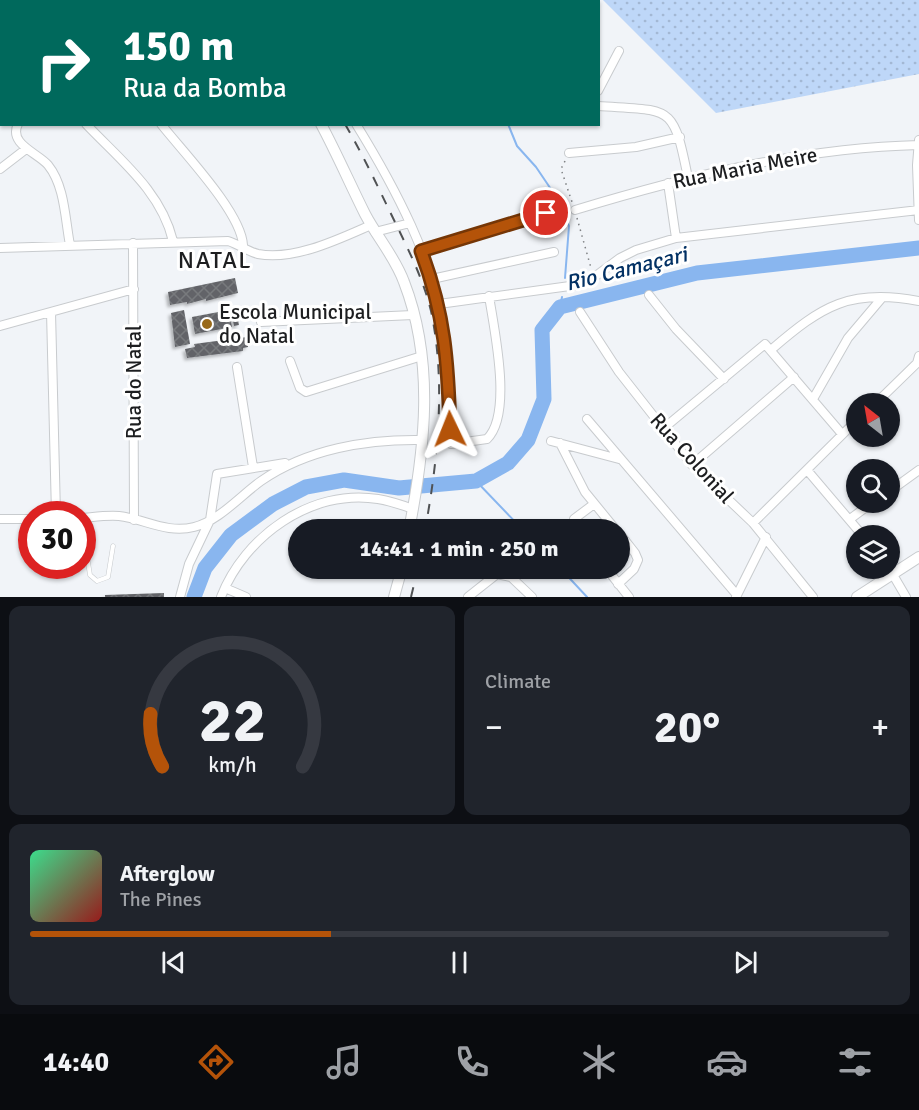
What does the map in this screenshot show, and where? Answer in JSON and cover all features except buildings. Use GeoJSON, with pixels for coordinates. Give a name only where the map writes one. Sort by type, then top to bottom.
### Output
{"type":"FeatureCollection","features":[{"type":"Feature","properties":{"kind":"street"},"geometry":{"type":"LineString","coordinates":[[600,87],[620,51]]}},
{"type":"Feature","properties":{"kind":"street"},"geometry":{"type":"LineString","coordinates":[[600,106],[643,109],[666,114],[675,124],[680,137],[688,178]]}},
{"type":"Feature","properties":{"kind":"street"},"geometry":{"type":"LineString","coordinates":[[18,126],[17,137],[26,149],[40,157],[58,181],[70,244]]}},
{"type":"Feature","properties":{"kind":"street"},"geometry":{"type":"LineString","coordinates":[[88,126],[154,196],[168,221],[173,241]]}},
{"type":"Feature","properties":{"kind":"street"},"geometry":{"type":"LineString","coordinates":[[163,126],[232,213],[242,236],[243,245]]}},
{"type":"Feature","properties":{"kind":"street"},"geometry":{"type":"LineString","coordinates":[[322,126],[373,228],[404,282],[413,315],[426,389],[420,470],[412,519]]}},
{"type":"Feature","properties":{"kind":"street"},"geometry":{"type":"LineString","coordinates":[[357,126],[379,160],[410,223],[432,279],[448,356],[451,444],[487,439],[496,424],[500,373],[489,296]]}},
{"type":"Feature","properties":{"kind":"street"},"geometry":{"type":"LineString","coordinates":[[569,153],[636,147],[680,137]]}},
{"type":"Feature","properties":{"kind":"street"},"geometry":{"type":"LineString","coordinates":[[919,140],[919,220]]}},
{"type":"Feature","properties":{"kind":"street","name":"Rua Maria Meire"},"geometry":{"type":"LineString","coordinates":[[575,210],[688,178],[782,159],[886,146],[919,145]]}},
{"type":"Feature","properties":{"kind":"street"},"geometry":{"type":"LineString","coordinates":[[0,169],[26,149]]}},
{"type":"Feature","properties":{"kind":"street"},"geometry":{"type":"LineString","coordinates":[[668,183],[676,238]]}},
{"type":"Feature","properties":{"kind":"street"},"geometry":{"type":"LineString","coordinates":[[439,304],[577,285],[593,278],[620,258],[636,250],[676,238],[918,211]]}},
{"type":"Feature","properties":{"kind":"street"},"geometry":{"type":"LineString","coordinates":[[421,251],[546,213]]}},
{"type":"Feature","properties":{"kind":"street"},"geometry":{"type":"LineString","coordinates":[[0,248],[70,244],[228,241],[243,245],[258,254],[299,252],[373,228],[410,223]]}},
{"type":"Feature","properties":{"kind":"street","name":"Rua do Natal"},"geometry":{"type":"LineString","coordinates":[[133,243],[134,520]]}},
{"type":"Feature","properties":{"kind":"street"},"geometry":{"type":"LineString","coordinates":[[432,279],[554,252]]}},
{"type":"Feature","properties":{"kind":"street"},"geometry":{"type":"LineString","coordinates":[[0,326],[134,289]]}},
{"type":"Feature","properties":{"kind":"street"},"geometry":{"type":"LineString","coordinates":[[649,295],[682,337],[724,379]]}},
{"type":"Feature","properties":{"kind":"street"},"geometry":{"type":"LineString","coordinates":[[813,399],[848,338],[881,299]]}},
{"type":"Feature","properties":{"kind":"street"},"geometry":{"type":"LineString","coordinates":[[769,347],[807,319],[845,300],[919,301]]}},
{"type":"Feature","properties":{"kind":"street"},"geometry":{"type":"LineString","coordinates":[[51,312],[56,501]]}},
{"type":"Feature","properties":{"kind":"street","name":"Rua Colonial"},"geometry":{"type":"LineString","coordinates":[[580,312],[619,372],[692,465],[766,537],[813,597]]}},
{"type":"Feature","properties":{"kind":"street"},"geometry":{"type":"LineString","coordinates":[[261,322],[413,315]]}},
{"type":"Feature","properties":{"kind":"street"},"geometry":{"type":"LineString","coordinates":[[664,428],[763,345],[769,347],[842,434]]}},
{"type":"Feature","properties":{"kind":"street"},"geometry":{"type":"LineString","coordinates":[[290,362],[300,388],[306,392],[422,356]]}},
{"type":"Feature","properties":{"kind":"street"},"geometry":{"type":"LineString","coordinates":[[886,393],[918,361]]}},
{"type":"Feature","properties":{"kind":"street"},"geometry":{"type":"LineString","coordinates":[[237,367],[253,467]]}},
{"type":"Feature","properties":{"kind":"street"},"geometry":{"type":"LineString","coordinates":[[692,465],[794,377]]}},
{"type":"Feature","properties":{"kind":"street"},"geometry":{"type":"LineString","coordinates":[[587,419],[737,596],[766,537]]}},
{"type":"Feature","properties":{"kind":"street"},"geometry":{"type":"LineString","coordinates":[[753,523],[846,430]]}},
{"type":"Feature","properties":{"kind":"street"},"geometry":{"type":"LineString","coordinates":[[180,597],[189,564],[210,520],[217,474],[289,463],[372,441],[422,440]]}},
{"type":"Feature","properties":{"kind":"street"},"geometry":{"type":"LineString","coordinates":[[607,519],[594,504],[555,442],[619,459]]}},
{"type":"Feature","properties":{"kind":"street"},"geometry":{"type":"LineString","coordinates":[[96,517],[117,516],[177,529],[193,528],[210,520],[236,498],[289,463]]}},
{"type":"Feature","properties":{"kind":"street"},"geometry":{"type":"LineString","coordinates":[[807,470],[855,525]]}},
{"type":"Feature","properties":{"kind":"street"},"geometry":{"type":"LineString","coordinates":[[900,484],[919,470]]}},
{"type":"Feature","properties":{"kind":"street"},"geometry":{"type":"LineString","coordinates":[[221,597],[244,555],[263,536],[290,517],[312,506],[334,501],[376,499],[414,505]]}},
{"type":"Feature","properties":{"kind":"street"},"geometry":{"type":"LineString","coordinates":[[574,519],[594,504]]}},
{"type":"Feature","properties":{"kind":"street"},"geometry":{"type":"LineString","coordinates":[[850,519],[858,513]]}},
{"type":"Feature","properties":{"kind":"street"},"geometry":{"type":"LineString","coordinates":[[0,519],[18,519]]}},
{"type":"Feature","properties":{"kind":"street"},"geometry":{"type":"LineString","coordinates":[[630,546],[638,560],[630,573]]}},
{"type":"Feature","properties":{"kind":"street"},"geometry":{"type":"LineString","coordinates":[[900,568],[919,557]]}},
{"type":"Feature","properties":{"kind":"street"},"geometry":{"type":"LineString","coordinates":[[394,597],[399,579]]}},
{"type":"Feature","properties":{"kind":"street"},"geometry":{"type":"LineString","coordinates":[[402,579],[403,597]]}},
{"type":"Feature","properties":{"kind":"street"},"geometry":{"type":"LineString","coordinates":[[468,597],[490,579]]}},
{"type":"Feature","properties":{"kind":"street"},"geometry":{"type":"LineString","coordinates":[[513,579],[532,597]]}},
{"type":"Feature","properties":{"kind":"street"},"geometry":{"type":"LineString","coordinates":[[614,579],[629,597]]}},
{"type":"Feature","properties":{"kind":"street"},"geometry":{"type":"LineString","coordinates":[[618,584],[623,579]]}},
{"type":"Feature","properties":{"kind":"street"},"geometry":{"type":"LineString","coordinates":[[857,597],[882,579]]}},
{"type":"Feature","properties":{"kind":"street"},"geometry":{"type":"LineString","coordinates":[[896,579],[906,597]]}},
{"type":"Feature","properties":{"kind":"street"},"geometry":{"type":"LineString","coordinates":[[225,588],[246,597]]}},
{"type":"Feature","properties":{"kind":"lane"},"geometry":{"type":"LineString","coordinates":[[95,579],[97,581],[108,576],[113,546]]}},
{"type":"Feature","properties":{"kind":"shaded area"},"geometry":{"type":"Polygon","coordinates":[[[603,0],[919,0],[919,74],[716,113],[603,0]]]}},
{"type":"Feature","properties":{"kind":"waterway"},"geometry":{"type":"LineString","coordinates":[[509,126],[517,146],[536,167],[561,204],[569,226],[565,278]]}},
{"type":"Feature","properties":{"kind":"waterway","name":"Rio Camaçari"},"geometry":{"type":"LineString","coordinates":[[194,597],[205,568],[231,535],[273,504],[306,487],[344,480],[399,488],[476,481],[508,463],[528,440],[544,399],[542,330],[560,307],[697,273],[919,248]]}},
{"type":"Feature","properties":{"kind":"waterway"},"geometry":{"type":"LineString","coordinates":[[560,307],[562,297]]}},
{"type":"Feature","properties":{"kind":"waterway"},"geometry":{"type":"LineString","coordinates":[[476,481],[512,519]]}},
{"type":"Feature","properties":{"kind":"waterway"},"geometry":{"type":"LineString","coordinates":[[570,579],[587,597]]}},
{"type":"Feature","properties":{"kind":"railway"},"geometry":{"type":"LineString","coordinates":[[346,126],[410,252],[431,311],[436,338],[439,393],[437,448],[427,519]]}},
{"type":"Feature","properties":{"kind":"railway"},"geometry":{"type":"LineString","coordinates":[[411,597],[415,579]]}},
{"type":"Feature","properties":{"kind":"place","name":"Escola Municipal do Natal"},"geometry":{"type":"Point","coordinates":[207,324]}},
{"type":"Feature","properties":{"kind":"district","name":"NATAL"},"geometry":{"type":"Point","coordinates":[215,260]}},
{"type":"Feature","properties":{"kind":"route"},"geometry":{"type":"LineString","coordinates":[[450,429],[448,356],[445,334],[439,304],[421,251],[546,213]]}}]}
